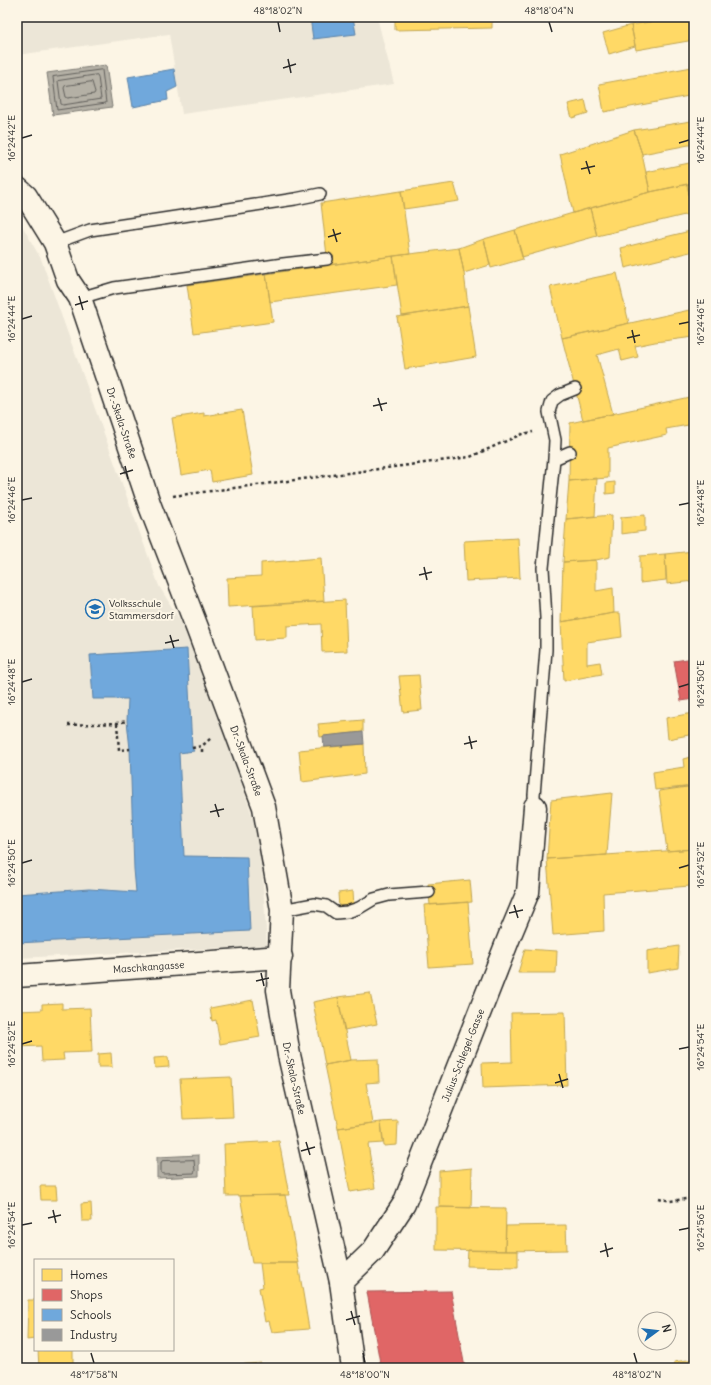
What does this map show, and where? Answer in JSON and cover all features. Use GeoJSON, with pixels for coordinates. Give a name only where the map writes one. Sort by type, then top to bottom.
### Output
{"type":"FeatureCollection","features":[{"type":"Feature","properties":{"kind":"street","name":"Dr.-Skala-Straße"},"geometry":{"type":"LineString","coordinates":[[17,188],[26,196],[55,243],[68,280],[80,298],[150,506],[264,807],[282,910],[278,990],[288,1055],[341,1282],[353,1368]]}},
{"type":"Feature","properties":{"kind":"street","name":"Julius-Schlegel-Gasse"},"geometry":{"type":"LineString","coordinates":[[341,1282],[373,1251],[404,1204],[528,892],[535,807]]}},
{"type":"Feature","properties":{"kind":"street","name":"Maschkangasse"},"geometry":{"type":"LineString","coordinates":[[17,976],[280,957]]}},
{"type":"Feature","properties":{"kind":"lane"},"geometry":{"type":"LineString","coordinates":[[55,243],[90,230],[296,199],[320,194]]}},
{"type":"Feature","properties":{"kind":"lane"},"geometry":{"type":"LineString","coordinates":[[80,298],[114,288],[327,259]]}},
{"type":"Feature","properties":{"kind":"lane"},"geometry":{"type":"LineString","coordinates":[[535,807],[534,795],[546,650],[543,568],[555,440],[550,412],[552,401],[560,395],[575,389]]}},
{"type":"Feature","properties":{"kind":"lane"},"geometry":{"type":"LineString","coordinates":[[554,459],[570,452]]}},
{"type":"Feature","properties":{"kind":"lane"},"geometry":{"type":"LineString","coordinates":[[282,910],[314,904],[326,906],[336,913],[347,912],[359,908],[374,899],[389,895],[429,892]]}},
{"type":"Feature","properties":{"kind":"path"},"geometry":{"type":"LineString","coordinates":[[150,506],[173,496],[470,457],[522,434],[553,428]]}},
{"type":"Feature","properties":{"kind":"path"},"geometry":{"type":"LineString","coordinates":[[68,725],[117,723],[127,721]]}},
{"type":"Feature","properties":{"kind":"path"},"geometry":{"type":"LineString","coordinates":[[117,723],[119,750],[130,749]]}},
{"type":"Feature","properties":{"kind":"path"},"geometry":{"type":"LineString","coordinates":[[202,746],[202,752]]}},
{"type":"Feature","properties":{"kind":"path"},"geometry":{"type":"LineString","coordinates":[[659,1198],[670,1201],[694,1198]]}},
{"type":"Feature","properties":{"kind":"shaded area"},"geometry":{"type":"Polygon","coordinates":[[[17,17],[377,17],[394,84],[182,114],[169,34],[17,55],[17,17]]]}},
{"type":"Feature","properties":{"kind":"shaded area","name":"Volksschule Stammersdorf"},"geometry":{"type":"Polygon","coordinates":[[[17,219],[41,259],[159,586],[187,632],[223,730],[260,838],[267,946],[17,958],[17,219]]]}},
{"type":"Feature","properties":{"kind":"water"},"geometry":{"type":"Polygon","coordinates":[[[106,65],[112,107],[53,115],[47,73],[106,65]]]}},
{"type":"Feature","properties":{"kind":"water"},"geometry":{"type":"Polygon","coordinates":[[[199,1155],[199,1176],[157,1178],[157,1157],[199,1155]]]}},
{"type":"Feature","properties":{"kind":"building: Homes"},"geometry":{"type":"Polygon","coordinates":[[[395,17],[492,17],[492,28],[395,30],[395,17]]]}},
{"type":"Feature","properties":{"kind":"building: Homes"},"geometry":{"type":"Polygon","coordinates":[[[679,17],[694,17],[694,40],[636,50],[631,25],[679,17]]]}},
{"type":"Feature","properties":{"kind":"building: Homes"},"geometry":{"type":"Polygon","coordinates":[[[631,25],[635,46],[609,54],[603,33],[631,25]]]}},
{"type":"Feature","properties":{"kind":"building: Homes"},"geometry":{"type":"Polygon","coordinates":[[[692,67],[694,95],[604,112],[599,84],[692,67]]]}},
{"type":"Feature","properties":{"kind":"building: Homes"},"geometry":{"type":"Polygon","coordinates":[[[585,100],[588,113],[572,118],[568,104],[585,100]]]}},
{"type":"Feature","properties":{"kind":"building: Homes"},"geometry":{"type":"Polygon","coordinates":[[[691,121],[694,144],[642,154],[634,130],[691,121]]]}},
{"type":"Feature","properties":{"kind":"building: Homes"},"geometry":{"type":"Polygon","coordinates":[[[634,130],[642,154],[650,192],[573,213],[560,154],[634,130]]]}},
{"type":"Feature","properties":{"kind":"building: Homes"},"geometry":{"type":"Polygon","coordinates":[[[694,162],[694,183],[650,192],[646,172],[694,162]]]}},
{"type":"Feature","properties":{"kind":"building: Homes"},"geometry":{"type":"Polygon","coordinates":[[[454,183],[459,201],[404,209],[401,191],[454,183]]]}},
{"type":"Feature","properties":{"kind":"building: Homes"},"geometry":{"type":"Polygon","coordinates":[[[694,183],[694,213],[693,213],[687,184],[694,183]]]}},
{"type":"Feature","properties":{"kind":"building: Homes"},"geometry":{"type":"Polygon","coordinates":[[[687,184],[693,213],[597,236],[590,208],[687,184]]]}},
{"type":"Feature","properties":{"kind":"building: Homes"},"geometry":{"type":"Polygon","coordinates":[[[401,191],[410,254],[328,265],[321,203],[401,191]]]}},
{"type":"Feature","properties":{"kind":"building: Homes"},"geometry":{"type":"Polygon","coordinates":[[[590,208],[597,236],[522,257],[515,230],[590,208]]]}},
{"type":"Feature","properties":{"kind":"building: Homes"},"geometry":{"type":"Polygon","coordinates":[[[515,230],[523,259],[491,268],[484,239],[515,230]]]}},
{"type":"Feature","properties":{"kind":"building: Homes"},"geometry":{"type":"Polygon","coordinates":[[[694,230],[694,251],[625,268],[621,248],[694,230]]]}},
{"type":"Feature","properties":{"kind":"building: Homes"},"geometry":{"type":"Polygon","coordinates":[[[484,239],[490,265],[464,273],[459,248],[484,239]]]}},
{"type":"Feature","properties":{"kind":"building: Homes"},"geometry":{"type":"Polygon","coordinates":[[[459,248],[468,306],[402,316],[393,256],[459,248]]]}},
{"type":"Feature","properties":{"kind":"building: Homes"},"geometry":{"type":"Polygon","coordinates":[[[393,256],[397,285],[270,302],[266,274],[393,256]]]}},
{"type":"Feature","properties":{"kind":"building: Homes"},"geometry":{"type":"Polygon","coordinates":[[[617,273],[629,323],[562,338],[550,287],[617,273]]]}},
{"type":"Feature","properties":{"kind":"building: Homes"},"geometry":{"type":"Polygon","coordinates":[[[266,274],[273,322],[194,333],[187,285],[266,274]]]}},
{"type":"Feature","properties":{"kind":"building: Homes"},"geometry":{"type":"Polygon","coordinates":[[[468,306],[476,357],[405,369],[397,317],[468,306]]]}},
{"type":"Feature","properties":{"kind":"building: Homes"},"geometry":{"type":"Polygon","coordinates":[[[694,309],[694,337],[635,346],[638,357],[622,361],[619,349],[597,355],[613,414],[583,420],[562,338],[694,309]]]}},
{"type":"Feature","properties":{"kind":"building: Homes"},"geometry":{"type":"Polygon","coordinates":[[[694,396],[694,424],[666,429],[667,435],[608,448],[608,478],[569,481],[570,423],[694,396]]]}},
{"type":"Feature","properties":{"kind":"building: Homes"},"geometry":{"type":"Polygon","coordinates":[[[242,410],[253,475],[212,482],[210,470],[181,475],[172,418],[204,413],[204,416],[242,410]]]}},
{"type":"Feature","properties":{"kind":"building: Homes"},"geometry":{"type":"Polygon","coordinates":[[[597,478],[595,516],[566,519],[569,481],[597,478]]]}},
{"type":"Feature","properties":{"kind":"building: Homes"},"geometry":{"type":"Polygon","coordinates":[[[615,482],[615,493],[606,494],[606,483],[615,482]]]}},
{"type":"Feature","properties":{"kind":"building: Homes"},"geometry":{"type":"Polygon","coordinates":[[[612,515],[610,557],[596,560],[563,562],[566,519],[612,515]]]}},
{"type":"Feature","properties":{"kind":"building: Homes"},"geometry":{"type":"Polygon","coordinates":[[[645,515],[645,531],[621,534],[621,517],[645,515]]]}},
{"type":"Feature","properties":{"kind":"building: Homes"},"geometry":{"type":"Polygon","coordinates":[[[518,538],[520,578],[466,581],[464,541],[518,538]]]}},
{"type":"Feature","properties":{"kind":"building: Homes"},"geometry":{"type":"Polygon","coordinates":[[[694,551],[694,581],[667,584],[665,554],[694,551]]]}},
{"type":"Feature","properties":{"kind":"building: Homes"},"geometry":{"type":"Polygon","coordinates":[[[665,554],[666,580],[640,583],[640,556],[665,554]]]}},
{"type":"Feature","properties":{"kind":"building: Homes"},"geometry":{"type":"Polygon","coordinates":[[[321,558],[324,601],[228,607],[227,578],[261,576],[261,563],[321,558]]]}},
{"type":"Feature","properties":{"kind":"building: Homes"},"geometry":{"type":"Polygon","coordinates":[[[596,560],[596,591],[613,588],[614,613],[561,622],[563,562],[596,560]]]}},
{"type":"Feature","properties":{"kind":"building: Homes"},"geometry":{"type":"Polygon","coordinates":[[[345,600],[347,651],[322,652],[321,624],[287,626],[287,638],[255,640],[253,606],[345,600]]]}},
{"type":"Feature","properties":{"kind":"building: Homes"},"geometry":{"type":"Polygon","coordinates":[[[620,613],[622,637],[587,642],[587,664],[600,662],[602,674],[564,681],[561,622],[620,613]]]}},
{"type":"Feature","properties":{"kind":"building: Homes"},"geometry":{"type":"Polygon","coordinates":[[[419,675],[422,710],[403,712],[399,676],[419,675]]]}},
{"type":"Feature","properties":{"kind":"building: Homes"},"geometry":{"type":"Polygon","coordinates":[[[693,713],[694,734],[668,739],[666,718],[693,713]]]}},
{"type":"Feature","properties":{"kind":"building: Homes"},"geometry":{"type":"Polygon","coordinates":[[[363,720],[363,732],[320,737],[318,724],[363,720]]]}},
{"type":"Feature","properties":{"kind":"building: Homes"},"geometry":{"type":"Polygon","coordinates":[[[364,744],[365,774],[302,782],[299,750],[364,744]]]}},
{"type":"Feature","properties":{"kind":"building: Homes"},"geometry":{"type":"Polygon","coordinates":[[[694,756],[694,786],[655,790],[653,772],[684,767],[683,759],[694,756]]]}},
{"type":"Feature","properties":{"kind":"building: Homes"},"geometry":{"type":"Polygon","coordinates":[[[694,786],[694,849],[667,851],[659,791],[694,786]]]}},
{"type":"Feature","properties":{"kind":"building: Homes"},"geometry":{"type":"Polygon","coordinates":[[[612,793],[607,855],[547,859],[551,800],[612,793]]]}},
{"type":"Feature","properties":{"kind":"building: Homes"},"geometry":{"type":"Polygon","coordinates":[[[694,849],[694,925],[692,926],[690,886],[603,893],[604,931],[553,935],[547,859],[694,849]]]}},
{"type":"Feature","properties":{"kind":"building: Homes"},"geometry":{"type":"Polygon","coordinates":[[[470,880],[472,902],[430,905],[428,884],[470,880]]]}},
{"type":"Feature","properties":{"kind":"building: Homes"},"geometry":{"type":"Polygon","coordinates":[[[353,891],[354,907],[339,909],[338,893],[353,891]]]}},
{"type":"Feature","properties":{"kind":"building: Homes"},"geometry":{"type":"Polygon","coordinates":[[[468,902],[473,964],[429,967],[424,905],[468,902]]]}},
{"type":"Feature","properties":{"kind":"building: Homes"},"geometry":{"type":"Polygon","coordinates":[[[679,946],[678,968],[647,973],[647,951],[679,946]]]}},
{"type":"Feature","properties":{"kind":"building: Homes"},"geometry":{"type":"Polygon","coordinates":[[[525,949],[557,951],[556,973],[518,973],[525,949]]]}},
{"type":"Feature","properties":{"kind":"building: Homes"},"geometry":{"type":"Polygon","coordinates":[[[370,993],[377,1024],[344,1030],[338,997],[370,993]]]}},
{"type":"Feature","properties":{"kind":"building: Homes"},"geometry":{"type":"Polygon","coordinates":[[[338,997],[351,1060],[325,1065],[313,1002],[338,997]]]}},
{"type":"Feature","properties":{"kind":"building: Homes"},"geometry":{"type":"Polygon","coordinates":[[[253,1000],[260,1037],[220,1044],[216,1020],[212,1021],[210,1008],[253,1000]]]}},
{"type":"Feature","properties":{"kind":"building: Homes"},"geometry":{"type":"Polygon","coordinates":[[[62,1003],[62,1009],[90,1008],[92,1052],[63,1053],[64,1060],[42,1061],[41,1046],[18,1047],[17,1011],[42,1010],[42,1004],[62,1003]]]}},
{"type":"Feature","properties":{"kind":"building: Homes"},"geometry":{"type":"Polygon","coordinates":[[[565,1012],[567,1085],[483,1088],[482,1063],[512,1062],[511,1013],[565,1012]]]}},
{"type":"Feature","properties":{"kind":"building: Homes"},"geometry":{"type":"Polygon","coordinates":[[[111,1053],[112,1067],[98,1067],[98,1054],[111,1053]]]}},
{"type":"Feature","properties":{"kind":"building: Homes"},"geometry":{"type":"Polygon","coordinates":[[[168,1057],[169,1067],[155,1068],[154,1058],[168,1057]]]}},
{"type":"Feature","properties":{"kind":"building: Homes"},"geometry":{"type":"Polygon","coordinates":[[[378,1059],[379,1082],[366,1083],[373,1123],[338,1128],[325,1065],[351,1060],[378,1059]]]}},
{"type":"Feature","properties":{"kind":"building: Homes"},"geometry":{"type":"Polygon","coordinates":[[[231,1077],[233,1117],[183,1119],[180,1079],[231,1077]]]}},
{"type":"Feature","properties":{"kind":"building: Homes"},"geometry":{"type":"Polygon","coordinates":[[[398,1121],[397,1145],[384,1146],[381,1122],[398,1121]]]}},
{"type":"Feature","properties":{"kind":"building: Homes"},"geometry":{"type":"Polygon","coordinates":[[[381,1122],[383,1143],[368,1144],[375,1188],[350,1192],[338,1128],[381,1122]]]}},
{"type":"Feature","properties":{"kind":"building: Homes"},"geometry":{"type":"Polygon","coordinates":[[[279,1141],[289,1195],[226,1196],[224,1144],[279,1141]]]}},
{"type":"Feature","properties":{"kind":"building: Homes"},"geometry":{"type":"Polygon","coordinates":[[[472,1168],[471,1208],[439,1207],[439,1171],[472,1168]]]}},
{"type":"Feature","properties":{"kind":"building: Homes"},"geometry":{"type":"Polygon","coordinates":[[[40,1186],[56,1186],[57,1200],[41,1200],[40,1186]]]}},
{"type":"Feature","properties":{"kind":"building: Homes"},"geometry":{"type":"Polygon","coordinates":[[[285,1195],[298,1263],[252,1263],[240,1196],[285,1195]]]}},
{"type":"Feature","properties":{"kind":"building: Homes"},"geometry":{"type":"Polygon","coordinates":[[[91,1203],[92,1221],[82,1221],[81,1204],[91,1203]]]}},
{"type":"Feature","properties":{"kind":"building: Homes"},"geometry":{"type":"Polygon","coordinates":[[[436,1207],[506,1208],[505,1251],[436,1250],[436,1207]]]}},
{"type":"Feature","properties":{"kind":"building: Homes"},"geometry":{"type":"Polygon","coordinates":[[[566,1225],[567,1250],[505,1251],[506,1226],[566,1225]]]}},
{"type":"Feature","properties":{"kind":"building: Homes"},"geometry":{"type":"Polygon","coordinates":[[[468,1250],[518,1251],[518,1267],[467,1266],[468,1250]]]}},
{"type":"Feature","properties":{"kind":"building: Homes"},"geometry":{"type":"Polygon","coordinates":[[[260,1263],[298,1263],[309,1329],[272,1332],[269,1321],[265,1322],[259,1288],[263,1287],[260,1263]]]}},
{"type":"Feature","properties":{"kind":"building: Homes"},"geometry":{"type":"Polygon","coordinates":[[[28,1300],[34,1300],[34,1339],[27,1340],[28,1300]]]}},
{"type":"Feature","properties":{"kind":"building: Homes"},"geometry":{"type":"Polygon","coordinates":[[[38,1351],[73,1351],[73,1366],[39,1368],[38,1351]]]}},
{"type":"Feature","properties":{"kind":"building: Homes"},"geometry":{"type":"Polygon","coordinates":[[[694,1359],[694,1368],[675,1368],[674,1362],[694,1359]]]}},
{"type":"Feature","properties":{"kind":"building: Homes"},"geometry":{"type":"Polygon","coordinates":[[[261,1363],[261,1368],[235,1368],[235,1365],[261,1363]]]}},
{"type":"Feature","properties":{"kind":"building: Shops"},"geometry":{"type":"Polygon","coordinates":[[[694,658],[694,699],[681,701],[674,661],[694,658]]]}},
{"type":"Feature","properties":{"kind":"building: Shops"},"geometry":{"type":"Polygon","coordinates":[[[451,1291],[465,1368],[381,1368],[367,1292],[451,1291]]]}},
{"type":"Feature","properties":{"kind":"building: Schools"},"geometry":{"type":"Polygon","coordinates":[[[310,17],[353,17],[356,34],[313,39],[310,17]]]}},
{"type":"Feature","properties":{"kind":"building: Schools"},"geometry":{"type":"Polygon","coordinates":[[[174,69],[177,87],[167,92],[168,100],[133,107],[128,77],[174,69]]]}},
{"type":"Feature","properties":{"kind":"building: Schools","name":"Volksschule Stammersdorf"},"geometry":{"type":"Polygon","coordinates":[[[187,649],[192,748],[194,751],[179,753],[184,856],[247,857],[250,931],[17,943],[17,894],[89,889],[136,892],[130,749],[127,721],[128,699],[93,699],[90,655],[187,649]]]}},
{"type":"Feature","properties":{"kind":"building: Industry"},"geometry":{"type":"Polygon","coordinates":[[[363,732],[364,744],[324,747],[323,736],[363,732]]]}},
{"type":"Feature","properties":{"kind":"place","name":"Volksschule Stammersdorf"},"geometry":{"type":"Point","coordinates":[95,609]}}]}
